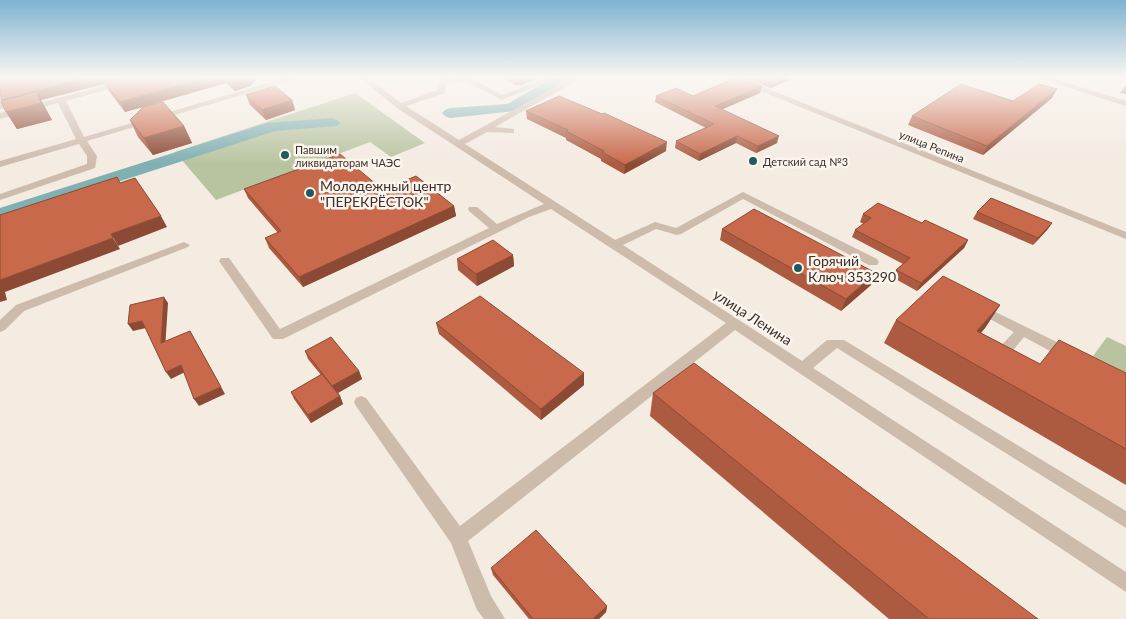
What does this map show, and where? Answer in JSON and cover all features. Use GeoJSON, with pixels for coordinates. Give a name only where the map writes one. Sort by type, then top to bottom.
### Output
{"type":"FeatureCollection","features":[{"type":"Feature","properties":{"kind":"street"},"geometry":{"type":"LineString","coordinates":[[0,116],[40,106]]}},
{"type":"Feature","properties":{"kind":"street"},"geometry":{"type":"LineString","coordinates":[[0,197],[92,166],[92,156],[81,140],[64,106]]}},
{"type":"Feature","properties":{"kind":"street"},"geometry":{"type":"LineString","coordinates":[[0,164],[199,106]]}},
{"type":"Feature","properties":{"kind":"street","name":"улица Ленина"},"geometry":{"type":"LineString","coordinates":[[400,106],[735,323],[1126,583]]}},
{"type":"Feature","properties":{"kind":"street"},"geometry":{"type":"LineString","coordinates":[[458,144],[527,106]]}},
{"type":"Feature","properties":{"kind":"street","name":"улица Репина"},"geometry":{"type":"LineString","coordinates":[[802,106],[1126,236]]}},
{"type":"Feature","properties":{"kind":"street"},"geometry":{"type":"LineString","coordinates":[[485,129],[511,131]]}},
{"type":"Feature","properties":{"kind":"street"},"geometry":{"type":"LineString","coordinates":[[615,245],[655,225],[677,232],[743,195],[873,262]]}},
{"type":"Feature","properties":{"kind":"street"},"geometry":{"type":"LineString","coordinates":[[225,261],[278,336],[525,215],[552,205]]}},
{"type":"Feature","properties":{"kind":"street"},"geometry":{"type":"LineString","coordinates":[[473,209],[496,229]]}},
{"type":"Feature","properties":{"kind":"street"},"geometry":{"type":"LineString","coordinates":[[0,327],[20,308],[184,245]]}},
{"type":"Feature","properties":{"kind":"street"},"geometry":{"type":"LineString","coordinates":[[970,303],[1083,362]]}},
{"type":"Feature","properties":{"kind":"street"},"geometry":{"type":"LineString","coordinates":[[458,538],[735,323]]}},
{"type":"Feature","properties":{"kind":"street"},"geometry":{"type":"LineString","coordinates":[[998,358],[1023,330]]}},
{"type":"Feature","properties":{"kind":"street"},"geometry":{"type":"LineString","coordinates":[[803,368],[832,343],[840,343],[1126,520]]}},
{"type":"Feature","properties":{"kind":"street"},"geometry":{"type":"LineString","coordinates":[[361,402],[458,538],[484,603],[496,619]]}},
{"type":"Feature","properties":{"kind":"green space"},"geometry":{"type":"Polygon","coordinates":[[[316,106],[373,106],[425,143],[391,157],[370,142],[216,200],[175,152],[316,106]]]}},
{"type":"Feature","properties":{"kind":"green space"},"geometry":{"type":"Polygon","coordinates":[[[1107,337],[1126,346],[1126,373],[1093,356],[1107,337]]]}},
{"type":"Feature","properties":{"kind":"building"},"geometry":{"type":"Polygon","coordinates":[[[3,106],[30,106],[6,112],[3,106]]]}},
{"type":"Feature","properties":{"kind":"building"},"geometry":{"type":"Polygon","coordinates":[[[166,106],[184,126],[144,138],[130,120],[143,107],[166,106]]]}},
{"type":"Feature","properties":{"kind":"building"},"geometry":{"type":"Polygon","coordinates":[[[258,106],[274,106],[262,110],[258,106]]]}},
{"type":"Feature","properties":{"kind":"building"},"geometry":{"type":"Polygon","coordinates":[[[537,106],[583,106],[602,114],[604,113],[667,142],[625,165],[602,152],[604,151],[566,131],[568,130],[526,111],[537,106]]]}},
{"type":"Feature","properties":{"kind":"building"},"geometry":{"type":"Polygon","coordinates":[[[676,106],[715,106],[779,136],[758,146],[737,136],[700,154],[676,141],[714,124],[676,106]]]}},
{"type":"Feature","properties":{"kind":"building"},"geometry":{"type":"Polygon","coordinates":[[[927,106],[1036,106],[987,146],[912,116],[927,106]]]}},
{"type":"Feature","properties":{"kind":"building"},"geometry":{"type":"Polygon","coordinates":[[[340,154],[383,190],[416,176],[454,206],[299,277],[265,238],[281,231],[244,189],[340,154]]]}},
{"type":"Feature","properties":{"kind":"building"},"geometry":{"type":"Polygon","coordinates":[[[117,177],[120,183],[135,178],[161,216],[111,234],[113,238],[0,280],[0,215],[117,177]]]}},
{"type":"Feature","properties":{"kind":"building"},"geometry":{"type":"Polygon","coordinates":[[[991,198],[1052,223],[1038,238],[977,212],[991,198]]]}},
{"type":"Feature","properties":{"kind":"building"},"geometry":{"type":"Polygon","coordinates":[[[878,203],[922,223],[925,220],[968,240],[921,283],[896,270],[910,258],[855,230],[871,218],[863,214],[878,203]]]}},
{"type":"Feature","properties":{"kind":"building"},"geometry":{"type":"Polygon","coordinates":[[[754,209],[876,273],[846,299],[722,229],[754,209]]]}},
{"type":"Feature","properties":{"kind":"building"},"geometry":{"type":"Polygon","coordinates":[[[493,240],[513,255],[476,274],[457,259],[493,240]]]}},
{"type":"Feature","properties":{"kind":"building"},"geometry":{"type":"Polygon","coordinates":[[[943,276],[1000,305],[977,331],[1040,364],[1059,340],[1126,373],[1126,449],[896,320],[943,276]]]}},
{"type":"Feature","properties":{"kind":"building"},"geometry":{"type":"Polygon","coordinates":[[[480,296],[584,373],[541,409],[436,323],[480,296]]]}},
{"type":"Feature","properties":{"kind":"building"},"geometry":{"type":"Polygon","coordinates":[[[164,297],[161,343],[190,331],[221,387],[194,399],[181,365],[166,372],[142,321],[128,324],[130,305],[164,297]]]}},
{"type":"Feature","properties":{"kind":"building"},"geometry":{"type":"Polygon","coordinates":[[[331,337],[359,371],[332,386],[305,351],[331,337]]]}},
{"type":"Feature","properties":{"kind":"building"},"geometry":{"type":"Polygon","coordinates":[[[694,363],[1038,619],[929,619],[653,393],[694,363]]]}},
{"type":"Feature","properties":{"kind":"building"},"geometry":{"type":"Polygon","coordinates":[[[322,374],[340,396],[308,415],[291,392],[322,374]]]}},
{"type":"Feature","properties":{"kind":"building"},"geometry":{"type":"Polygon","coordinates":[[[536,530],[607,606],[593,619],[533,619],[491,568],[536,530]]]}},
{"type":"Feature","properties":{"kind":"waterway"},"geometry":{"type":"LineString","coordinates":[[450,113],[510,108],[514,106]]}},
{"type":"Feature","properties":{"kind":"waterway"},"geometry":{"type":"LineString","coordinates":[[0,214],[273,126],[332,123]]}},
{"type":"Feature","properties":{"kind":"place","name":"Павшим ликвидаторам ЧАЭС"},"geometry":{"type":"Point","coordinates":[285,155]}},
{"type":"Feature","properties":{"kind":"place","name":"Детский сад №3"},"geometry":{"type":"Point","coordinates":[753,161]}},
{"type":"Feature","properties":{"kind":"place","name":"Молодежный центр \"ПЕРЕКРЁСТОК\""},"geometry":{"type":"Point","coordinates":[310,193]}},
{"type":"Feature","properties":{"kind":"place","name":"Горячий Ключ 353290"},"geometry":{"type":"Point","coordinates":[798,268]}}]}
